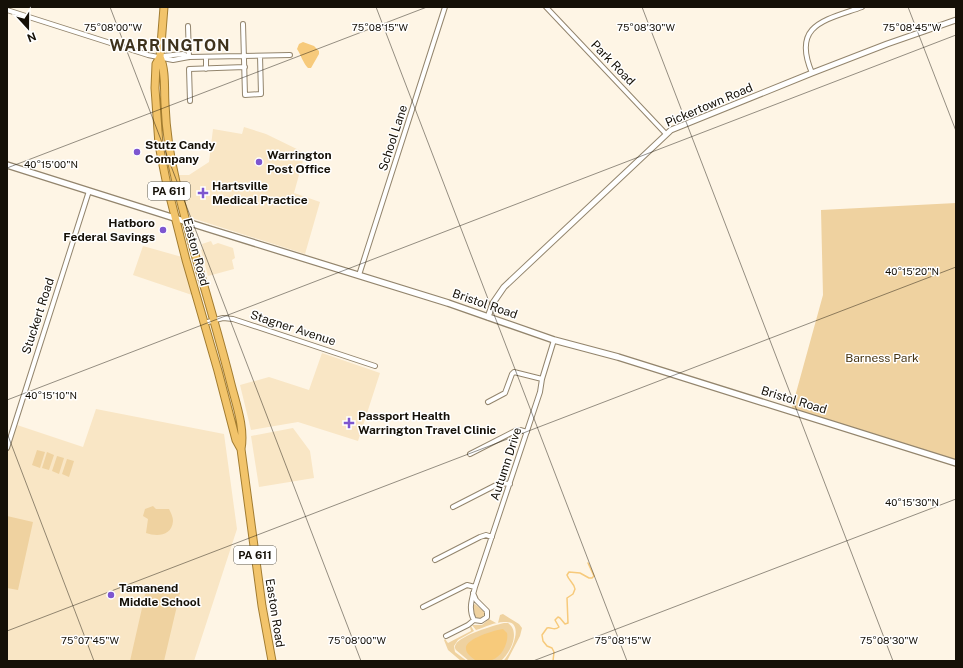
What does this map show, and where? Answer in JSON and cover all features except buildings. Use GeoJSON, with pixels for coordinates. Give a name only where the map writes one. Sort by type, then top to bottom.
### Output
{"type":"FeatureCollection","features":[{"type":"Feature","properties":{"kind":"highway","name":"Easton Road"},"geometry":{"type":"LineString","coordinates":[[164,7],[160,56],[156,64],[158,134],[163,167],[236,440],[241,449]]}},
{"type":"Feature","properties":{"kind":"highway","name":"Easton Road"},"geometry":{"type":"LineString","coordinates":[[160,56],[164,64],[165,105],[169,148],[176,183],[225,360],[243,435],[241,449],[262,606],[272,661]]}},
{"type":"Feature","properties":{"kind":"main road","name":"Bristol Road"},"geometry":{"type":"LineString","coordinates":[[7,165],[448,303],[554,340],[618,357],[956,463]]}},
{"type":"Feature","properties":{"kind":"street","name":"School Lane"},"geometry":{"type":"LineString","coordinates":[[359,275],[445,7]]}},
{"type":"Feature","properties":{"kind":"street","name":"Park Road"},"geometry":{"type":"LineString","coordinates":[[546,7],[666,134]]}},
{"type":"Feature","properties":{"kind":"street"},"geometry":{"type":"LineString","coordinates":[[812,73],[806,59],[805,48],[806,41],[812,30],[823,21],[862,7]]}},
{"type":"Feature","properties":{"kind":"street"},"geometry":{"type":"LineString","coordinates":[[7,10],[148,55],[160,56],[183,54],[189,57],[290,55]]}},
{"type":"Feature","properties":{"kind":"street","name":"Pickertown Road"},"geometry":{"type":"LineString","coordinates":[[488,317],[493,303],[504,287],[671,130],[887,44],[956,20]]}},
{"type":"Feature","properties":{"kind":"street"},"geometry":{"type":"LineString","coordinates":[[243,24],[245,95],[261,94],[260,56]]}},
{"type":"Feature","properties":{"kind":"street"},"geometry":{"type":"LineString","coordinates":[[188,26],[189,57]]}},
{"type":"Feature","properties":{"kind":"street"},"geometry":{"type":"LineString","coordinates":[[206,57],[206,69]]}},
{"type":"Feature","properties":{"kind":"street"},"geometry":{"type":"LineString","coordinates":[[190,101],[190,69],[245,67]]}},
{"type":"Feature","properties":{"kind":"street","name":"Stuckert Road"},"geometry":{"type":"LineString","coordinates":[[7,448],[89,191]]}},
{"type":"Feature","properties":{"kind":"street","name":"Stagner Avenue"},"geometry":{"type":"LineString","coordinates":[[204,323],[223,318],[233,319],[375,366]]}},
{"type":"Feature","properties":{"kind":"street","name":"Autumn Drive"},"geometry":{"type":"LineString","coordinates":[[474,620],[470,608],[473,593],[540,392],[542,379],[554,340]]}},
{"type":"Feature","properties":{"kind":"street"},"geometry":{"type":"LineString","coordinates":[[488,402],[505,393],[514,372],[517,371],[542,379]]}},
{"type":"Feature","properties":{"kind":"street"},"geometry":{"type":"LineString","coordinates":[[470,454],[517,430],[527,432]]}},
{"type":"Feature","properties":{"kind":"street"},"geometry":{"type":"LineString","coordinates":[[453,507],[500,483],[510,484]]}},
{"type":"Feature","properties":{"kind":"street"},"geometry":{"type":"LineString","coordinates":[[435,560],[480,536],[486,535],[492,537]]}},
{"type":"Feature","properties":{"kind":"street"},"geometry":{"type":"LineString","coordinates":[[423,606],[466,585],[475,587]]}},
{"type":"Feature","properties":{"kind":"street"},"geometry":{"type":"LineString","coordinates":[[446,636],[468,625],[474,620],[478,622],[483,621],[486,618],[488,614],[486,609],[476,600],[473,593]]}},
{"type":"Feature","properties":{"kind":"shaded area"},"geometry":{"type":"Polygon","coordinates":[[[303,42],[314,46],[319,51],[319,54],[311,68],[306,66],[297,49],[299,44],[303,42]]]}},
{"type":"Feature","properties":{"kind":"shaded area"},"geometry":{"type":"Polygon","coordinates":[[[244,127],[266,134],[305,153],[294,193],[320,202],[305,254],[192,218],[188,214],[178,175],[189,175],[209,162],[213,129],[242,134],[244,127]]]}},
{"type":"Feature","properties":{"kind":"shaded area"},"geometry":{"type":"Polygon","coordinates":[[[211,241],[213,245],[218,243],[233,248],[235,258],[232,260],[234,269],[208,276],[201,250],[203,249],[202,244],[211,241]]]}},
{"type":"Feature","properties":{"kind":"shaded area"},"geometry":{"type":"Polygon","coordinates":[[[143,246],[182,257],[192,295],[133,275],[143,246]]]}},
{"type":"Feature","properties":{"kind":"shaded area"},"geometry":{"type":"Polygon","coordinates":[[[322,353],[380,373],[358,441],[298,422],[251,430],[240,385],[269,377],[309,390],[322,353]]]}},
{"type":"Feature","properties":{"kind":"shaded area","name":"Tamanend Middle School"},"geometry":{"type":"Polygon","coordinates":[[[96,409],[224,434],[237,529],[194,661],[7,661],[7,448],[14,424],[83,447],[96,409]]]}},
{"type":"Feature","properties":{"kind":"shaded area"},"geometry":{"type":"Polygon","coordinates":[[[293,428],[310,451],[314,478],[259,487],[251,436],[293,428]]]}},
{"type":"Feature","properties":{"kind":"shaded area"},"geometry":{"type":"Polygon","coordinates":[[[503,629],[507,633],[507,641],[502,653],[496,658],[489,661],[476,661],[467,653],[467,645],[470,642],[487,633],[503,629]]]}},
{"type":"Feature","properties":{"kind":"green space","name":"Barness Park"},"geometry":{"type":"Polygon","coordinates":[[[956,203],[956,463],[791,411],[823,295],[821,210],[956,203]]]}},
{"type":"Feature","properties":{"kind":"green space"},"geometry":{"type":"Polygon","coordinates":[[[37,450],[45,452],[40,468],[32,465],[37,450]]]}},
{"type":"Feature","properties":{"kind":"green space"},"geometry":{"type":"Polygon","coordinates":[[[47,452],[54,455],[49,470],[42,468],[47,452]]]}},
{"type":"Feature","properties":{"kind":"green space"},"geometry":{"type":"Polygon","coordinates":[[[57,456],[64,458],[59,474],[52,471],[57,456]]]}},
{"type":"Feature","properties":{"kind":"green space"},"geometry":{"type":"Polygon","coordinates":[[[67,459],[74,461],[69,477],[62,474],[67,459]]]}},
{"type":"Feature","properties":{"kind":"green space"},"geometry":{"type":"Polygon","coordinates":[[[153,506],[156,509],[169,509],[172,515],[172,526],[170,530],[163,534],[155,535],[146,533],[148,519],[143,516],[145,509],[153,506]]]}},
{"type":"Feature","properties":{"kind":"green space"},"geometry":{"type":"Polygon","coordinates":[[[7,516],[33,522],[18,590],[7,588],[7,516]]]}},
{"type":"Feature","properties":{"kind":"green space"},"geometry":{"type":"Polygon","coordinates":[[[147,586],[180,593],[164,661],[130,661],[147,586]]]}},
{"type":"Feature","properties":{"kind":"green space"},"geometry":{"type":"Polygon","coordinates":[[[475,604],[485,615],[480,619],[474,614],[473,605],[475,604]]]}},
{"type":"Feature","properties":{"kind":"green space"},"geometry":{"type":"Polygon","coordinates":[[[503,614],[519,624],[522,628],[520,636],[507,661],[503,661],[515,639],[515,627],[512,623],[498,623],[500,615],[503,614]]]}},
{"type":"Feature","properties":{"kind":"green space"},"geometry":{"type":"Polygon","coordinates":[[[489,619],[496,623],[476,630],[472,625],[482,625],[489,619]]]}},
{"type":"Feature","properties":{"kind":"green space"},"geometry":{"type":"Polygon","coordinates":[[[508,623],[512,627],[514,637],[511,648],[501,661],[469,661],[456,650],[456,644],[470,634],[508,623]]]}},
{"type":"Feature","properties":{"kind":"green space"},"geometry":{"type":"Polygon","coordinates":[[[471,626],[474,631],[458,640],[454,646],[455,652],[467,661],[461,661],[448,650],[444,640],[445,639],[448,643],[471,631],[471,626]]]}},
{"type":"Feature","properties":{"kind":"waterway"},"geometry":{"type":"LineString","coordinates":[[553,661],[554,652],[552,648],[547,646],[543,641],[542,635],[547,628],[556,629],[559,627],[555,620],[558,617],[565,624],[568,623],[567,598],[573,594],[575,589],[567,575],[569,572],[580,573],[592,578],[594,576],[588,563]]}},
{"type":"Feature","properties":{"kind":"place","name":"Stutz Candy Company"},"geometry":{"type":"Point","coordinates":[137,152]}},
{"type":"Feature","properties":{"kind":"place","name":"Warrington Post Office"},"geometry":{"type":"Point","coordinates":[259,162]}},
{"type":"Feature","properties":{"kind":"place","name":"Hartsville Medical Practice"},"geometry":{"type":"Point","coordinates":[203,193]}},
{"type":"Feature","properties":{"kind":"place","name":"Hatboro Federal Savings"},"geometry":{"type":"Point","coordinates":[163,230]}},
{"type":"Feature","properties":{"kind":"place","name":"Passport Health Warrington Travel Clinic"},"geometry":{"type":"Point","coordinates":[349,423]}},
{"type":"Feature","properties":{"kind":"place","name":"Tamanend Middle School"},"geometry":{"type":"Point","coordinates":[111,595]}},
{"type":"Feature","properties":{"kind":"district","name":"WARRINGTON"},"geometry":{"type":"Point","coordinates":[170,45]}}]}
